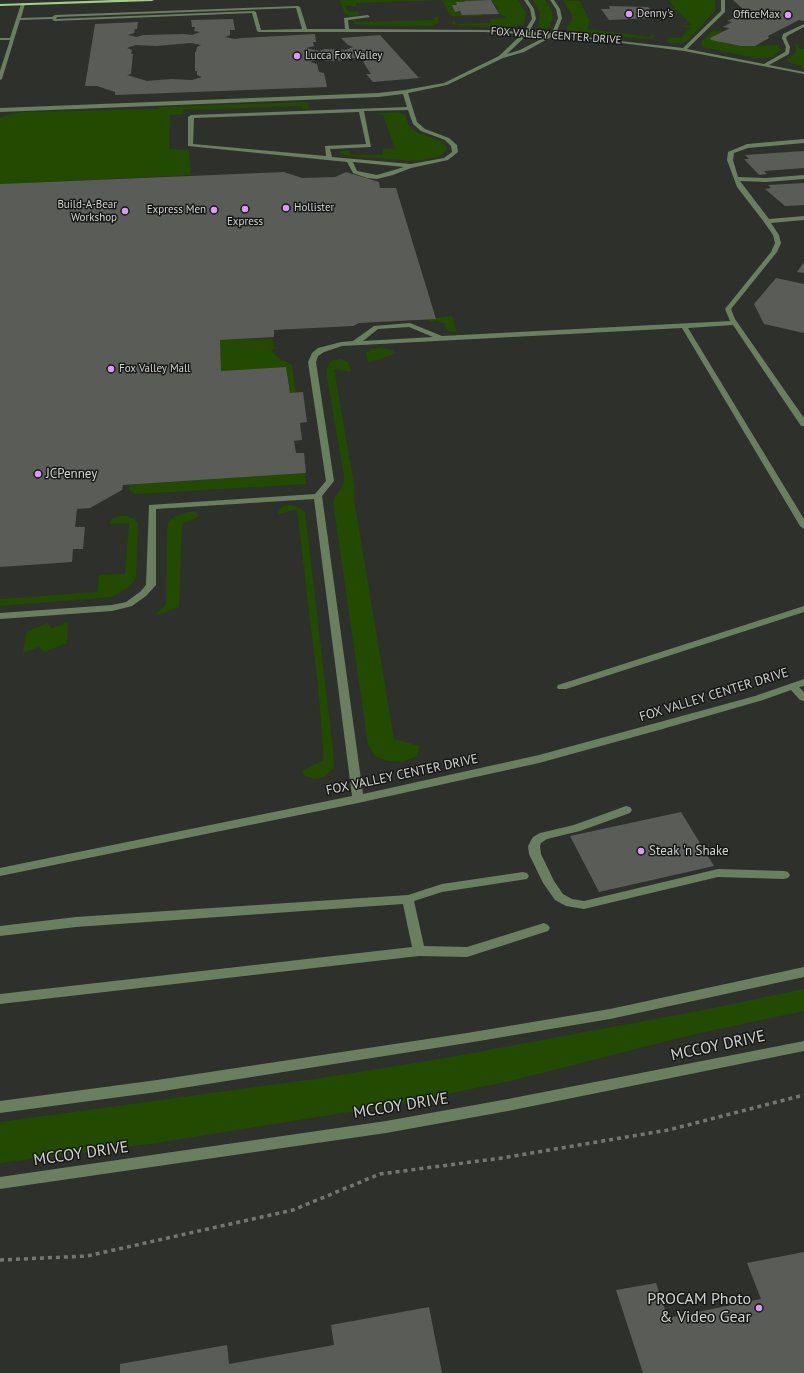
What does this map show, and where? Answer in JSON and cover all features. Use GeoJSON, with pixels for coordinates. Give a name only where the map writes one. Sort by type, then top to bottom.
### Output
{"type":"FeatureCollection","features":[{"type":"Feature","properties":{"kind":"main road"},"geometry":{"type":"LineString","coordinates":[[0,5],[152,0]]}},
{"type":"Feature","properties":{"kind":"street"},"geometry":{"type":"LineString","coordinates":[[501,57],[526,33],[534,20],[534,14],[526,0]]}},
{"type":"Feature","properties":{"kind":"street"},"geometry":{"type":"LineString","coordinates":[[0,110],[378,95],[405,92],[445,84],[501,57],[522,51],[554,34],[560,18],[558,9],[552,0]]}},
{"type":"Feature","properties":{"kind":"street"},"geometry":{"type":"LineString","coordinates":[[684,50],[723,12],[723,0]]}},
{"type":"Feature","properties":{"kind":"street"},"geometry":{"type":"LineString","coordinates":[[0,79],[22,4]]}},
{"type":"Feature","properties":{"kind":"street"},"geometry":{"type":"LineString","coordinates":[[18,19],[54,18],[55,16],[298,7],[305,30]]}},
{"type":"Feature","properties":{"kind":"street","name":"FOX VALLEY CENTER DRIVE"},"geometry":{"type":"LineString","coordinates":[[54,18],[54,20],[254,12],[259,32],[348,30],[554,34],[684,50],[804,73]]}},
{"type":"Feature","properties":{"kind":"street"},"geometry":{"type":"LineString","coordinates":[[348,30],[346,19],[368,16]]}},
{"type":"Feature","properties":{"kind":"street"},"geometry":{"type":"LineString","coordinates":[[765,65],[787,53],[788,47],[784,38],[785,35],[804,25]]}},
{"type":"Feature","properties":{"kind":"street"},"geometry":{"type":"LineString","coordinates":[[0,39],[12,39]]}},
{"type":"Feature","properties":{"kind":"street"},"geometry":{"type":"LineString","coordinates":[[349,160],[355,172],[367,176],[377,177],[391,174],[411,166],[446,159],[455,152],[454,145],[446,139],[423,130],[415,123],[405,92]]}},
{"type":"Feature","properties":{"kind":"street"},"geometry":{"type":"LineString","coordinates":[[316,97],[319,112]]}},
{"type":"Feature","properties":{"kind":"street"},"geometry":{"type":"LineString","coordinates":[[410,108],[191,117],[190,145],[411,166]]}},
{"type":"Feature","properties":{"kind":"street"},"geometry":{"type":"LineString","coordinates":[[329,158],[327,147],[369,146],[361,110]]}},
{"type":"Feature","properties":{"kind":"street"},"geometry":{"type":"LineString","coordinates":[[804,141],[747,146],[731,152],[730,160],[740,187],[767,221],[776,235],[778,243],[774,252],[728,309],[734,323],[804,424]]}},
{"type":"Feature","properties":{"kind":"street"},"geometry":{"type":"LineString","coordinates":[[736,179],[766,180],[804,177]]}},
{"type":"Feature","properties":{"kind":"street"},"geometry":{"type":"LineString","coordinates":[[767,221],[804,218]]}},
{"type":"Feature","properties":{"kind":"street"},"geometry":{"type":"LineString","coordinates":[[0,616],[112,608],[129,604],[144,594],[151,585],[152,506],[318,496],[330,482],[312,362],[315,355],[321,350],[341,344],[355,343],[734,323]]}},
{"type":"Feature","properties":{"kind":"street"},"geometry":{"type":"LineString","coordinates":[[355,343],[376,327],[410,325],[442,338]]}},
{"type":"Feature","properties":{"kind":"street"},"geometry":{"type":"LineString","coordinates":[[684,326],[804,526]]}},
{"type":"Feature","properties":{"kind":"street"},"geometry":{"type":"LineString","coordinates":[[318,496],[358,799]]}},
{"type":"Feature","properties":{"kind":"street"},"geometry":{"type":"LineString","coordinates":[[562,687],[804,609]]}},
{"type":"Feature","properties":{"kind":"street","name":"FOX VALLEY CENTER DRIVE"},"geometry":{"type":"LineString","coordinates":[[0,872],[358,799],[582,748],[759,698],[804,682]]}},
{"type":"Feature","properties":{"kind":"street"},"geometry":{"type":"LineString","coordinates":[[792,686],[804,698]]}},
{"type":"Feature","properties":{"kind":"street"},"geometry":{"type":"LineString","coordinates":[[626,810],[576,828],[544,836],[537,840],[534,846],[535,854],[549,883],[559,897],[570,903],[584,905],[718,873],[784,875]]}},
{"type":"Feature","properties":{"kind":"street"},"geometry":{"type":"LineString","coordinates":[[0,930],[76,922],[408,899],[442,888],[523,876]]}},
{"type":"Feature","properties":{"kind":"street"},"geometry":{"type":"LineString","coordinates":[[408,899],[418,951]]}},
{"type":"Feature","properties":{"kind":"street"},"geometry":{"type":"LineString","coordinates":[[0,998],[418,951],[467,952],[544,928]]}},
{"type":"Feature","properties":{"kind":"street"},"geometry":{"type":"LineString","coordinates":[[0,1107],[157,1086],[467,1038],[610,1014],[804,972]]}},
{"type":"Feature","properties":{"kind":"street","name":"MCCOY DRIVE"},"geometry":{"type":"LineString","coordinates":[[0,1183],[386,1127],[508,1105],[804,1046]]}},
{"type":"Feature","properties":{"kind":"path"},"geometry":{"type":"LineString","coordinates":[[0,1260],[87,1256],[293,1210],[380,1174],[502,1158],[668,1130],[804,1095]]}},
{"type":"Feature","properties":{"kind":"green space"},"geometry":{"type":"Polygon","coordinates":[[[340,0],[442,0],[356,3],[356,6],[345,6],[348,12],[358,11],[359,15],[350,16],[345,14],[340,0]]]}},
{"type":"Feature","properties":{"kind":"green space"},"geometry":{"type":"Polygon","coordinates":[[[442,0],[483,0],[456,2],[457,5],[452,5],[455,12],[482,14],[483,16],[452,16],[442,0]]]}},
{"type":"Feature","properties":{"kind":"green space"},"geometry":{"type":"Polygon","coordinates":[[[491,0],[518,0],[526,12],[524,24],[510,27],[460,26],[453,24],[452,21],[454,20],[456,24],[491,23],[490,19],[507,18],[500,15],[497,10],[498,8],[491,0]]]}},
{"type":"Feature","properties":{"kind":"green space"},"geometry":{"type":"Polygon","coordinates":[[[532,0],[545,0],[549,5],[552,11],[553,19],[548,28],[543,29],[538,27],[540,12],[532,0]]]}},
{"type":"Feature","properties":{"kind":"green space"},"geometry":{"type":"Polygon","coordinates":[[[563,0],[580,1],[590,21],[587,29],[650,37],[652,34],[656,35],[652,38],[643,39],[569,31],[566,29],[572,20],[572,15],[563,0]]]}},
{"type":"Feature","properties":{"kind":"green space"},"geometry":{"type":"Polygon","coordinates":[[[668,0],[715,0],[715,11],[687,41],[683,43],[670,43],[666,41],[670,37],[680,38],[690,28],[680,26],[691,25],[677,10],[667,9],[675,8],[668,0]]]}},
{"type":"Feature","properties":{"kind":"green space"},"geometry":{"type":"Polygon","coordinates":[[[434,17],[437,17],[439,23],[432,26],[358,25],[354,24],[353,20],[355,19],[356,22],[435,20],[434,17]]]}},
{"type":"Feature","properties":{"kind":"green space"},"geometry":{"type":"Polygon","coordinates":[[[713,30],[724,31],[710,38],[711,40],[741,46],[779,45],[780,50],[773,57],[756,58],[702,46],[701,42],[713,30]]]}},
{"type":"Feature","properties":{"kind":"green space"},"geometry":{"type":"Polygon","coordinates":[[[794,44],[802,45],[798,47],[804,49],[804,67],[788,62],[788,59],[795,53],[796,47],[794,44]]]}},
{"type":"Feature","properties":{"kind":"green space"},"geometry":{"type":"Polygon","coordinates":[[[308,103],[309,109],[303,109],[301,106],[183,110],[183,114],[170,115],[169,149],[189,150],[191,175],[0,184],[0,118],[10,114],[22,112],[156,109],[160,107],[308,103]]]}},
{"type":"Feature","properties":{"kind":"green space"},"geometry":{"type":"Polygon","coordinates":[[[398,112],[405,115],[410,127],[416,132],[441,141],[446,146],[447,150],[440,156],[416,161],[339,154],[341,151],[349,150],[351,155],[383,155],[383,149],[395,149],[383,115],[371,114],[398,112]]]}},
{"type":"Feature","properties":{"kind":"green space"},"geometry":{"type":"Polygon","coordinates":[[[452,316],[457,332],[447,331],[445,324],[436,321],[431,322],[427,319],[452,316]]]}},
{"type":"Feature","properties":{"kind":"green space"},"geometry":{"type":"Polygon","coordinates":[[[272,339],[275,349],[271,349],[273,353],[280,359],[292,365],[296,393],[290,393],[286,367],[221,371],[220,340],[272,339]]]}},
{"type":"Feature","properties":{"kind":"green space"},"geometry":{"type":"Polygon","coordinates":[[[382,348],[397,353],[368,363],[366,352],[371,349],[382,348]]]}},
{"type":"Feature","properties":{"kind":"green space"},"geometry":{"type":"Polygon","coordinates":[[[341,359],[348,362],[351,372],[334,369],[394,739],[420,746],[417,756],[403,762],[388,761],[376,757],[368,745],[333,502],[343,485],[344,477],[326,371],[328,365],[333,360],[341,359]]]}},
{"type":"Feature","properties":{"kind":"green space"},"geometry":{"type":"Polygon","coordinates":[[[305,473],[306,484],[136,494],[129,490],[129,485],[305,473]]]}},
{"type":"Feature","properties":{"kind":"green space"},"geometry":{"type":"Polygon","coordinates":[[[283,506],[296,506],[305,512],[333,751],[334,768],[324,777],[314,779],[305,776],[302,771],[324,760],[318,687],[297,509],[278,514],[279,510],[283,506]]]}},
{"type":"Feature","properties":{"kind":"green space"},"geometry":{"type":"Polygon","coordinates":[[[187,512],[196,512],[200,516],[182,524],[179,607],[158,615],[157,613],[166,604],[168,522],[175,516],[187,512]]]}},
{"type":"Feature","properties":{"kind":"green space"},"geometry":{"type":"Polygon","coordinates":[[[118,516],[127,516],[134,519],[138,523],[136,578],[128,588],[111,597],[0,606],[0,599],[97,592],[99,575],[125,574],[129,523],[109,524],[112,519],[118,516]]]}},
{"type":"Feature","properties":{"kind":"green space"},"geometry":{"type":"Polygon","coordinates":[[[68,622],[67,643],[44,652],[39,647],[23,653],[26,632],[47,623],[52,628],[68,622]]]}},
{"type":"Feature","properties":{"kind":"green space"},"geometry":{"type":"Polygon","coordinates":[[[804,989],[804,1011],[691,1035],[514,1080],[405,1103],[150,1144],[0,1163],[0,1122],[321,1078],[445,1058],[698,1011],[804,989]]]}},
{"type":"Feature","properties":{"kind":"building"},"geometry":{"type":"Polygon","coordinates":[[[491,0],[499,14],[462,15],[460,11],[455,12],[452,5],[457,5],[456,2],[491,0]]]}},
{"type":"Feature","properties":{"kind":"building"},"geometry":{"type":"Polygon","coordinates":[[[733,0],[804,0],[804,21],[799,20],[768,36],[769,38],[755,46],[741,46],[711,40],[710,38],[730,28],[723,27],[732,22],[727,21],[738,16],[733,14],[744,10],[733,0]]]}},
{"type":"Feature","properties":{"kind":"building","name":"Denny's"},"geometry":{"type":"Polygon","coordinates":[[[609,6],[648,7],[657,18],[609,20],[601,9],[610,9],[609,6]]]}},
{"type":"Feature","properties":{"kind":"building","name":"Lucca Fox Valley"},"geometry":{"type":"Polygon","coordinates":[[[233,19],[235,30],[230,30],[230,35],[225,37],[235,39],[315,34],[316,42],[313,42],[314,46],[306,48],[319,51],[325,49],[345,50],[353,47],[348,45],[341,38],[380,35],[419,78],[373,82],[366,74],[371,74],[363,62],[366,60],[354,58],[349,60],[327,61],[319,59],[310,62],[317,64],[319,72],[324,73],[327,87],[115,95],[115,92],[97,86],[85,86],[95,24],[138,22],[137,29],[135,29],[134,33],[128,35],[137,37],[143,35],[192,35],[200,32],[194,31],[195,27],[192,27],[191,20],[233,19]],[[190,43],[157,46],[136,45],[127,48],[132,50],[131,54],[133,54],[131,74],[127,75],[147,81],[171,79],[192,80],[202,77],[197,75],[197,71],[195,71],[195,52],[197,47],[201,45],[190,43]]]}},
{"type":"Feature","properties":{"kind":"building"},"geometry":{"type":"Polygon","coordinates":[[[804,151],[804,168],[764,171],[767,174],[759,175],[744,159],[749,159],[745,155],[804,151]]]}},
{"type":"Feature","properties":{"kind":"building","name":"Fox Valley Mall"},"geometry":{"type":"Polygon","coordinates":[[[284,172],[302,178],[335,177],[346,172],[379,182],[380,188],[396,188],[436,319],[359,323],[353,326],[274,330],[274,337],[220,340],[221,371],[286,367],[290,393],[303,392],[307,422],[300,423],[302,440],[294,441],[296,453],[304,453],[306,473],[123,485],[122,490],[90,508],[77,509],[75,527],[85,527],[83,549],[73,549],[72,562],[0,567],[0,184],[284,172]]]}},
{"type":"Feature","properties":{"kind":"building"},"geometry":{"type":"Polygon","coordinates":[[[804,183],[804,205],[785,206],[765,189],[771,188],[768,185],[804,183]]]}},
{"type":"Feature","properties":{"kind":"building"},"geometry":{"type":"Polygon","coordinates":[[[804,262],[804,273],[797,272],[804,262]]]}},
{"type":"Feature","properties":{"kind":"building"},"geometry":{"type":"Polygon","coordinates":[[[776,278],[804,284],[804,333],[764,324],[754,304],[776,278]]]}},
{"type":"Feature","properties":{"kind":"building","name":"Steak 'n Shake"},"geometry":{"type":"Polygon","coordinates":[[[681,812],[714,866],[599,892],[570,836],[681,812]]]}},
{"type":"Feature","properties":{"kind":"building","name":"PROCAM Photo & Video Gear"},"geometry":{"type":"Polygon","coordinates":[[[804,1252],[804,1373],[643,1373],[616,1290],[656,1283],[668,1318],[761,1299],[747,1263],[804,1252]]]}},
{"type":"Feature","properties":{"kind":"building"},"geometry":{"type":"Polygon","coordinates":[[[429,1307],[442,1373],[120,1373],[120,1364],[227,1345],[229,1364],[334,1345],[331,1325],[429,1307]]]}},
{"type":"Feature","properties":{"kind":"place","name":"Denny's"},"geometry":{"type":"Point","coordinates":[629,14]}},
{"type":"Feature","properties":{"kind":"place","name":"OfficeMax"},"geometry":{"type":"Point","coordinates":[788,15]}},
{"type":"Feature","properties":{"kind":"place","name":"Lucca Fox Valley"},"geometry":{"type":"Point","coordinates":[297,56]}},
{"type":"Feature","properties":{"kind":"place","name":"Hollister"},"geometry":{"type":"Point","coordinates":[286,208]}},
{"type":"Feature","properties":{"kind":"place","name":"Express"},"geometry":{"type":"Point","coordinates":[245,209]}},
{"type":"Feature","properties":{"kind":"place","name":"Express Men"},"geometry":{"type":"Point","coordinates":[214,210]}},
{"type":"Feature","properties":{"kind":"place","name":"Build-A-Bear Workshop"},"geometry":{"type":"Point","coordinates":[125,211]}},
{"type":"Feature","properties":{"kind":"place","name":"Fox Valley Mall"},"geometry":{"type":"Point","coordinates":[111,369]}},
{"type":"Feature","properties":{"kind":"place","name":"JCPenney"},"geometry":{"type":"Point","coordinates":[38,474]}},
{"type":"Feature","properties":{"kind":"place","name":"Steak 'n Shake"},"geometry":{"type":"Point","coordinates":[641,851]}},
{"type":"Feature","properties":{"kind":"place","name":"PROCAM Photo & Video Gear"},"geometry":{"type":"Point","coordinates":[759,1308]}}]}
